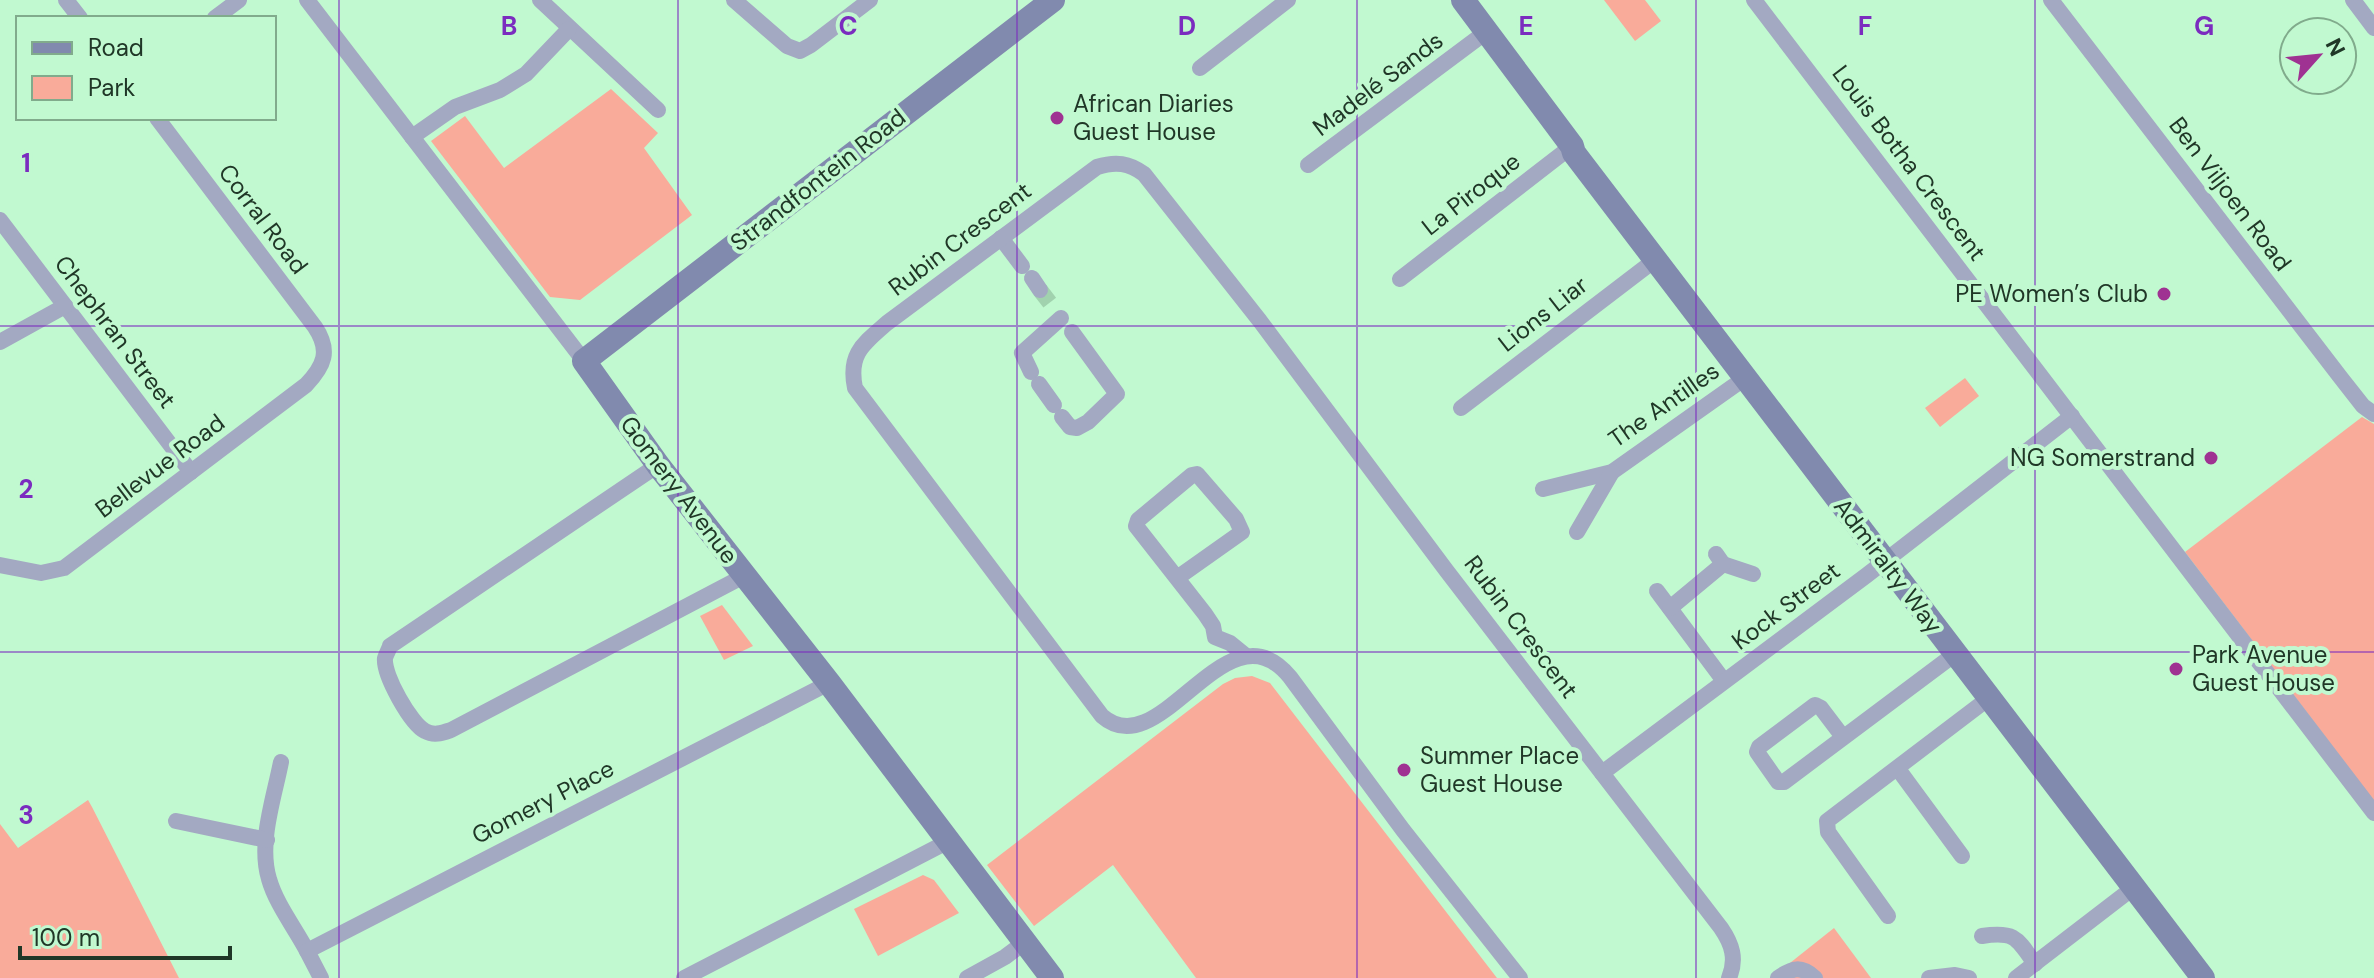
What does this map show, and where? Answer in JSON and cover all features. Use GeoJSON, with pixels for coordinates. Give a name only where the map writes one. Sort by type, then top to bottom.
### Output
{"type":"FeatureCollection","features":[{"type":"Feature","properties":{"kind":"street"},"geometry":{"type":"LineString","coordinates":[[66,0],[78,16]]}},
{"type":"Feature","properties":{"kind":"street"},"geometry":{"type":"LineString","coordinates":[[218,16],[239,0]]}},
{"type":"Feature","properties":{"kind":"street","name":"Gomery Avenue"},"geometry":{"type":"LineString","coordinates":[[307,0],[584,361],[658,465],[829,683],[1052,978]]}},
{"type":"Feature","properties":{"kind":"street"},"geometry":{"type":"LineString","coordinates":[[540,0],[658,110]]}},
{"type":"Feature","properties":{"kind":"street"},"geometry":{"type":"LineString","coordinates":[[734,0],[787,46],[800,51],[870,0]]}},
{"type":"Feature","properties":{"kind":"street","name":"Strandfontein Road"},"geometry":{"type":"LineString","coordinates":[[584,361],[1053,0]]}},
{"type":"Feature","properties":{"kind":"street"},"geometry":{"type":"LineString","coordinates":[[1200,68],[1288,0]]}},
{"type":"Feature","properties":{"kind":"street","name":"Admiralty Way"},"geometry":{"type":"LineString","coordinates":[[1444,0],[1481,36],[1571,150],[2203,978]]}},
{"type":"Feature","properties":{"kind":"street","name":"Admiralty Way"},"geometry":{"type":"LineString","coordinates":[[1463,0],[1481,36]]}},
{"type":"Feature","properties":{"kind":"street","name":"Louis Botha Crescent"},"geometry":{"type":"LineString","coordinates":[[1754,0],[2374,813]]}},
{"type":"Feature","properties":{"kind":"street","name":"Ben Viljoen Road"},"geometry":{"type":"LineString","coordinates":[[2051,0],[2341,378],[2363,406],[2374,414]]}},
{"type":"Feature","properties":{"kind":"street"},"geometry":{"type":"LineString","coordinates":[[2353,0],[2374,28]]}},
{"type":"Feature","properties":{"kind":"street"},"geometry":{"type":"LineString","coordinates":[[412,137],[455,107],[500,90],[526,74],[569,29]]}},
{"type":"Feature","properties":{"kind":"street","name":"Madelé Sands"},"geometry":{"type":"LineString","coordinates":[[1308,165],[1481,36]]}},
{"type":"Feature","properties":{"kind":"street","name":"Corral Road"},"geometry":{"type":"LineString","coordinates":[[159,120],[315,327],[325,352]]}},
{"type":"Feature","properties":{"kind":"street","name":"La Piroque"},"geometry":{"type":"LineString","coordinates":[[1400,279],[1571,150]]}},
{"type":"Feature","properties":{"kind":"street","name":"Rubin Crescent"},"geometry":{"type":"LineString","coordinates":[[1246,656],[1219,669],[1148,720],[1131,725],[1107,720],[855,388],[852,374],[854,360],[862,345],[887,323],[1097,167],[1131,165],[1144,174],[1260,321],[1727,936],[1734,954],[1730,973]]}},
{"type":"Feature","properties":{"kind":"street","name":"Chephran Street"},"geometry":{"type":"LineString","coordinates":[[0,220],[191,472]]}},
{"type":"Feature","properties":{"kind":"street"},"geometry":{"type":"LineString","coordinates":[[1001,238],[1036,284],[1065,323],[1117,394],[1081,427],[1070,427],[1035,378],[1022,353],[1065,323]]}},
{"type":"Feature","properties":{"kind":"street","name":"Lions Liar"},"geometry":{"type":"LineString","coordinates":[[1461,408],[1655,260]]}},
{"type":"Feature","properties":{"kind":"street"},"geometry":{"type":"LineString","coordinates":[[0,342],[65,306]]}},
{"type":"Feature","properties":{"kind":"street","name":"Bellevue Road"},"geometry":{"type":"LineString","coordinates":[[0,565],[41,573],[64,568],[306,385],[322,367],[325,352]]}},
{"type":"Feature","properties":{"kind":"street","name":"The Antilles"},"geometry":{"type":"LineString","coordinates":[[1543,489],[1612,472],[1745,378]]}},
{"type":"Feature","properties":{"kind":"street","name":"Kock Street"},"geometry":{"type":"LineString","coordinates":[[1602,773],[1884,562],[2072,416]]}},
{"type":"Feature","properties":{"kind":"street"},"geometry":{"type":"LineString","coordinates":[[658,465],[390,646],[385,658],[387,672],[411,717],[422,730],[430,733],[451,730],[744,576]]}},
{"type":"Feature","properties":{"kind":"street","name":"The Antilles"},"geometry":{"type":"LineString","coordinates":[[1577,532],[1612,472]]}},
{"type":"Feature","properties":{"kind":"street"},"geometry":{"type":"LineString","coordinates":[[1177,578],[1242,532],[1236,519],[1197,474],[1136,524],[1177,578],[1209,620],[1215,637],[1233,644],[1246,656],[1267,658],[1285,671],[1403,830],[1520,978]]}},
{"type":"Feature","properties":{"kind":"street"},"geometry":{"type":"LineString","coordinates":[[1670,608],[1719,559],[1753,574]]}},
{"type":"Feature","properties":{"kind":"street"},"geometry":{"type":"LineString","coordinates":[[1657,591],[1724,681]]}},
{"type":"Feature","properties":{"kind":"street"},"geometry":{"type":"LineString","coordinates":[[1843,737],[1821,708],[1815,705],[1759,747],[1757,752],[1781,783],[1955,654]]}},
{"type":"Feature","properties":{"kind":"street","name":"Gomery Place"},"geometry":{"type":"LineString","coordinates":[[307,951],[829,683]]}},
{"type":"Feature","properties":{"kind":"street"},"geometry":{"type":"LineString","coordinates":[[1888,916],[1828,832],[1826,824],[1989,698]]}},
{"type":"Feature","properties":{"kind":"street"},"geometry":{"type":"LineString","coordinates":[[281,762],[267,840],[269,881],[321,978]]}},
{"type":"Feature","properties":{"kind":"street"},"geometry":{"type":"LineString","coordinates":[[1898,769],[1962,856]]}},
{"type":"Feature","properties":{"kind":"street"},"geometry":{"type":"LineString","coordinates":[[176,821],[267,840]]}},
{"type":"Feature","properties":{"kind":"street"},"geometry":{"type":"LineString","coordinates":[[684,978],[949,841]]}},
{"type":"Feature","properties":{"kind":"street"},"geometry":{"type":"LineString","coordinates":[[2016,978],[2133,888]]}},
{"type":"Feature","properties":{"kind":"street"},"geometry":{"type":"LineString","coordinates":[[1982,936],[2010,935],[2035,964]]}},
{"type":"Feature","properties":{"kind":"street"},"geometry":{"type":"LineString","coordinates":[[967,978],[1025,942]]}},
{"type":"Feature","properties":{"kind":"street"},"geometry":{"type":"LineString","coordinates":[[1778,978],[1796,968],[1815,978]]}},
{"type":"Feature","properties":{"kind":"street"},"geometry":{"type":"LineString","coordinates":[[1929,978],[1955,975],[1969,978]]}},
{"type":"Feature","properties":{"kind":"green space"},"geometry":{"type":"Polygon","coordinates":[[[1604,0],[1645,0],[1661,21],[1635,41],[1604,0]]]}},
{"type":"Feature","properties":{"kind":"green space"},"geometry":{"type":"Polygon","coordinates":[[[611,89],[658,133],[644,148],[692,215],[580,300],[550,297],[431,141],[465,116],[504,168],[611,89]]]}},
{"type":"Feature","properties":{"kind":"green space"},"geometry":{"type":"Polygon","coordinates":[[[1965,378],[1979,396],[1940,427],[1925,408],[1965,378]]]}},
{"type":"Feature","properties":{"kind":"green space"},"geometry":{"type":"Polygon","coordinates":[[[2362,417],[2374,424],[2374,801],[2185,552],[2362,417]]]}},
{"type":"Feature","properties":{"kind":"green space"},"geometry":{"type":"Polygon","coordinates":[[[722,605],[753,646],[724,660],[700,616],[722,605]]]}},
{"type":"Feature","properties":{"kind":"green space"},"geometry":{"type":"Polygon","coordinates":[[[1252,676],[1270,683],[1497,978],[1196,978],[1113,865],[1034,926],[987,865],[1223,684],[1235,678],[1252,676]]]}},
{"type":"Feature","properties":{"kind":"green space"},"geometry":{"type":"Polygon","coordinates":[[[88,800],[179,978],[0,978],[0,824],[18,848],[88,800]]]}},
{"type":"Feature","properties":{"kind":"green space"},"geometry":{"type":"Polygon","coordinates":[[[923,875],[934,880],[959,913],[878,956],[854,909],[923,875]]]}},
{"type":"Feature","properties":{"kind":"green space"},"geometry":{"type":"Polygon","coordinates":[[[1834,928],[1871,978],[1771,978],[1834,928]]]}},
{"type":"Feature","properties":{"kind":"tunnel"},"geometry":{"type":"LineString","coordinates":[[1040,290],[1050,303]]}},
{"type":"Feature","properties":{"kind":"place","name":"African Diaries Guest House"},"geometry":{"type":"Point","coordinates":[1057,118]}},
{"type":"Feature","properties":{"kind":"place","name":"PE Women’s Club"},"geometry":{"type":"Point","coordinates":[2164,294]}},
{"type":"Feature","properties":{"kind":"place","name":"NG Somerstrand"},"geometry":{"type":"Point","coordinates":[2211,458]}},
{"type":"Feature","properties":{"kind":"place","name":"Park Avenue Guest House"},"geometry":{"type":"Point","coordinates":[2176,669]}},
{"type":"Feature","properties":{"kind":"place","name":"Summer Place Guest House"},"geometry":{"type":"Point","coordinates":[1404,770]}}]}
